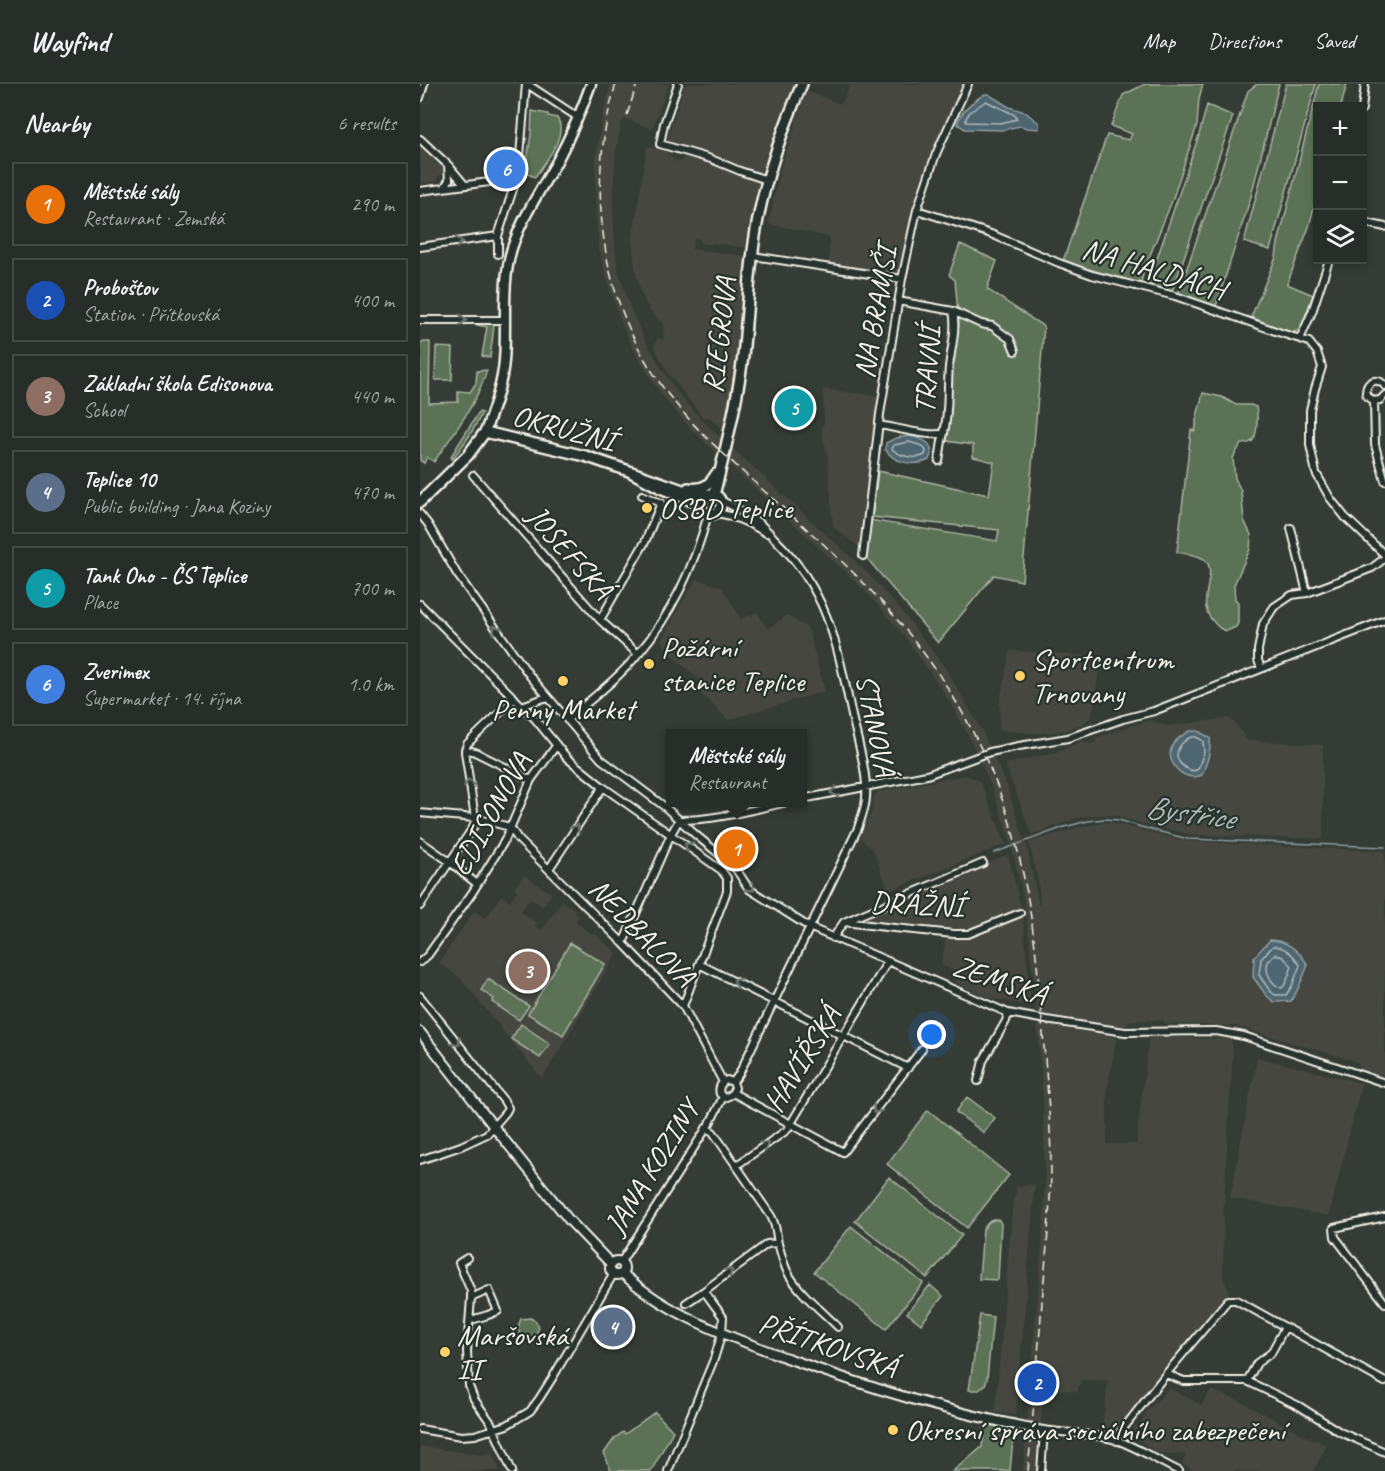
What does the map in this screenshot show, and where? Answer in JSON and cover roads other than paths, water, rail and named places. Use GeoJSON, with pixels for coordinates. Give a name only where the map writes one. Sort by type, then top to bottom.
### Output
{"type":"FeatureCollection","features":[{"type":"Feature","properties":{"kind":"main road"},"geometry":{"type":"LineString","coordinates":[[420,502],[468,455],[485,432],[504,367],[508,264],[518,233],[569,139],[591,84]]}},
{"type":"Feature","properties":{"kind":"main road","name":"RIEGROVA"},"geometry":{"type":"LineString","coordinates":[[713,497],[737,393],[758,219],[767,180],[802,84]]}},
{"type":"Feature","properties":{"kind":"main road","name":"OKRUŽNÍ"},"geometry":{"type":"LineString","coordinates":[[485,432],[585,456],[694,494],[713,497]]}},
{"type":"Feature","properties":{"kind":"main road"},"geometry":{"type":"LineString","coordinates":[[660,481],[687,488],[702,488],[711,483],[721,465]]}},
{"type":"Feature","properties":{"kind":"main road","name":"OKRUŽNÍ"},"geometry":{"type":"LineString","coordinates":[[629,471],[697,503],[708,511]]}},
{"type":"Feature","properties":{"kind":"main road"},"geometry":{"type":"LineString","coordinates":[[713,497],[720,508],[708,511],[701,500],[713,497]]}},
{"type":"Feature","properties":{"kind":"street"},"geometry":{"type":"LineString","coordinates":[[420,98],[424,84]]}},
{"type":"Feature","properties":{"kind":"street"},"geometry":{"type":"LineString","coordinates":[[498,254],[498,236],[516,180],[527,84],[579,118]]}},
{"type":"Feature","properties":{"kind":"street"},"geometry":{"type":"LineString","coordinates":[[678,84],[664,124],[660,144],[711,159],[767,180]]}},
{"type":"Feature","properties":{"kind":"street","name":"NA BRAMŠI"},"geometry":{"type":"LineString","coordinates":[[862,556],[898,301],[917,210],[936,154],[968,84]]}},
{"type":"Feature","properties":{"kind":"street"},"geometry":{"type":"LineString","coordinates":[[1364,102],[1365,84]]}},
{"type":"Feature","properties":{"kind":"street"},"geometry":{"type":"LineString","coordinates":[[420,139],[448,165],[464,184]]}},
{"type":"Feature","properties":{"kind":"street"},"geometry":{"type":"LineString","coordinates":[[445,186],[449,180],[448,165]]}},
{"type":"Feature","properties":{"kind":"street"},"geometry":{"type":"LineString","coordinates":[[420,191],[445,186],[516,180]]}},
{"type":"Feature","properties":{"kind":"street","name":"NA HALDÁCH"},"geometry":{"type":"LineString","coordinates":[[917,210],[992,234],[1092,274],[1175,296],[1300,339]]}},
{"type":"Feature","properties":{"kind":"street"},"geometry":{"type":"LineString","coordinates":[[1367,223],[1385,226]]}},
{"type":"Feature","properties":{"kind":"street"},"geometry":{"type":"LineString","coordinates":[[420,245],[498,236]]}},
{"type":"Feature","properties":{"kind":"street"},"geometry":{"type":"LineString","coordinates":[[753,256],[902,279]]}},
{"type":"Feature","properties":{"kind":"street"},"geometry":{"type":"LineString","coordinates":[[1261,669],[1258,650],[1263,624],[1274,607],[1292,595],[1307,592],[1372,568],[1385,556],[1345,517],[1330,498],[1316,473],[1310,445],[1310,410],[1322,367],[1317,352],[1309,342],[1300,339],[1312,312],[1328,264]]}},
{"type":"Feature","properties":{"kind":"street"},"geometry":{"type":"LineString","coordinates":[[898,301],[953,311],[981,324],[997,328],[1010,339],[1015,351]]}},
{"type":"Feature","properties":{"kind":"street","name":"TRAVNÍ"},"geometry":{"type":"LineString","coordinates":[[939,461],[948,406],[953,311]]}},
{"type":"Feature","properties":{"kind":"street"},"geometry":{"type":"LineString","coordinates":[[420,320],[506,320]]}},
{"type":"Feature","properties":{"kind":"street"},"geometry":{"type":"LineString","coordinates":[[1385,386],[1378,380],[1368,383],[1366,388],[1367,396],[1374,401],[1380,400],[1385,395]]}},
{"type":"Feature","properties":{"kind":"street"},"geometry":{"type":"LineString","coordinates":[[1374,401],[1375,445],[1385,481]]}},
{"type":"Feature","properties":{"kind":"street","name":"TRAVNÍ"},"geometry":{"type":"LineString","coordinates":[[879,424],[931,434],[944,433]]}},
{"type":"Feature","properties":{"kind":"street","name":"JOSEFSKÁ"},"geometry":{"type":"LineString","coordinates":[[472,475],[600,620],[638,654]]}},
{"type":"Feature","properties":{"kind":"street"},"geometry":{"type":"LineString","coordinates":[[600,620],[645,542],[661,503],[642,495]]}},
{"type":"Feature","properties":{"kind":"street","name":"STANOVÁ"},"geometry":{"type":"LineString","coordinates":[[713,497],[755,520],[793,557],[808,578],[834,635],[846,686],[867,787],[865,804],[858,828],[809,927]]}},
{"type":"Feature","properties":{"kind":"street"},"geometry":{"type":"LineString","coordinates":[[567,720],[638,654],[665,616],[692,564],[708,511]]}},
{"type":"Feature","properties":{"kind":"street","name":"STANOVÁ"},"geometry":{"type":"LineString","coordinates":[[708,511],[729,515],[774,538]]}},
{"type":"Feature","properties":{"kind":"street","name":"ZEMSKÁ"},"geometry":{"type":"LineString","coordinates":[[420,514],[457,574],[530,676],[601,759],[665,807],[731,863],[749,889],[809,927],[1008,1013],[1125,1032],[1216,1031],[1244,1036],[1385,1083]]}},
{"type":"Feature","properties":{"kind":"street"},"geometry":{"type":"LineString","coordinates":[[1291,528],[1307,592]]}},
{"type":"Feature","properties":{"kind":"street"},"geometry":{"type":"LineString","coordinates":[[421,607],[522,706],[567,758],[603,787],[720,870],[727,878],[727,891],[683,1006]]}},
{"type":"Feature","properties":{"kind":"street"},"geometry":{"type":"LineString","coordinates":[[807,798],[927,775],[998,750],[1062,740],[1084,734],[1123,719],[1154,711],[1385,620]]}},
{"type":"Feature","properties":{"kind":"street"},"geometry":{"type":"LineString","coordinates":[[522,706],[547,698]]}},
{"type":"Feature","properties":{"kind":"street"},"geometry":{"type":"LineString","coordinates":[[420,906],[474,826],[475,818],[465,759],[468,742],[514,699]]}},
{"type":"Feature","properties":{"kind":"street","name":"EDISONOVA"},"geometry":{"type":"LineString","coordinates":[[420,962],[428,955],[505,840],[531,780],[556,746]]}},
{"type":"Feature","properties":{"kind":"street"},"geometry":{"type":"LineString","coordinates":[[465,749],[531,780]]}},
{"type":"Feature","properties":{"kind":"street"},"geometry":{"type":"LineString","coordinates":[[549,869],[603,787]]}},
{"type":"Feature","properties":{"kind":"street"},"geometry":{"type":"LineString","coordinates":[[623,943],[679,820],[705,819],[763,807]]}},
{"type":"Feature","properties":{"kind":"street"},"geometry":{"type":"LineString","coordinates":[[420,813],[475,818],[510,827]]}},
{"type":"Feature","properties":{"kind":"street","name":"NEDBALOVA"},"geometry":{"type":"LineString","coordinates":[[510,827],[518,839],[683,1006],[723,1082]]}},
{"type":"Feature","properties":{"kind":"street"},"geometry":{"type":"LineString","coordinates":[[420,841],[477,884]]}},
{"type":"Feature","properties":{"kind":"street"},"geometry":{"type":"LineString","coordinates":[[833,938],[844,922],[984,863]]}},
{"type":"Feature","properties":{"kind":"street","name":"DRÁŽNÍ"},"geometry":{"type":"LineString","coordinates":[[844,922],[968,934],[1020,913]]}},
{"type":"Feature","properties":{"kind":"street","name":"JANA KOZINY"},"geometry":{"type":"LineString","coordinates":[[733,1082],[739,1074],[809,927]]}},
{"type":"Feature","properties":{"kind":"street","name":"HAVÍŘSKÁ"},"geometry":{"type":"LineString","coordinates":[[737,1165],[787,1130],[888,961]]}},
{"type":"Feature","properties":{"kind":"street"},"geometry":{"type":"LineString","coordinates":[[699,964],[908,1068]]}},
{"type":"Feature","properties":{"kind":"street"},"geometry":{"type":"LineString","coordinates":[[420,996],[508,1108],[487,1134],[420,1160]]}},
{"type":"Feature","properties":{"kind":"street"},"geometry":{"type":"LineString","coordinates":[[978,1081],[983,1061],[1006,1022],[1008,1013]]}},
{"type":"Feature","properties":{"kind":"street"},"geometry":{"type":"LineString","coordinates":[[420,1032],[569,1220],[611,1264]]}},
{"type":"Feature","properties":{"kind":"street"},"geometry":{"type":"LineString","coordinates":[[733,1093],[843,1152],[922,1049]]}},
{"type":"Feature","properties":{"kind":"street","name":"JANA KOZINY"},"geometry":{"type":"LineString","coordinates":[[723,1097],[719,1090],[723,1082],[729,1080],[733,1082]]}},
{"type":"Feature","properties":{"kind":"street","name":"JANA KOZINY"},"geometry":{"type":"LineString","coordinates":[[723,1097],[729,1097],[733,1093],[735,1086],[733,1082]]}},
{"type":"Feature","properties":{"kind":"street","name":"JANA KOZINY"},"geometry":{"type":"LineString","coordinates":[[621,1262],[706,1128],[723,1097]]}},
{"type":"Feature","properties":{"kind":"street"},"geometry":{"type":"LineString","coordinates":[[706,1128],[713,1132],[771,1216],[777,1229],[778,1243],[787,1271],[838,1327]]}},
{"type":"Feature","properties":{"kind":"street"},"geometry":{"type":"LineString","coordinates":[[1385,1217],[1334,1228],[1335,1237],[1385,1303]]}},
{"type":"Feature","properties":{"kind":"street"},"geometry":{"type":"LineString","coordinates":[[686,1303],[767,1244],[778,1243]]}},
{"type":"Feature","properties":{"kind":"street"},"geometry":{"type":"LineString","coordinates":[[467,1258],[459,1263],[471,1291],[471,1320],[467,1351],[469,1386],[474,1399],[491,1423],[512,1471]]}},
{"type":"Feature","properties":{"kind":"street","name":"JANA KOZINY"},"geometry":{"type":"LineString","coordinates":[[613,1275],[609,1269],[611,1264],[615,1261],[621,1262]]}},
{"type":"Feature","properties":{"kind":"street","name":"JANA KOZINY"},"geometry":{"type":"LineString","coordinates":[[613,1275],[618,1276],[622,1273],[624,1268],[621,1262]]}},
{"type":"Feature","properties":{"kind":"street","name":"PŘÍTKOVSKÁ"},"geometry":{"type":"LineString","coordinates":[[622,1273],[681,1314],[722,1333],[808,1366],[940,1407],[1032,1428]]}},
{"type":"Feature","properties":{"kind":"street","name":"JANA KOZINY"},"geometry":{"type":"LineString","coordinates":[[420,1429],[462,1436],[475,1435],[510,1424],[530,1411],[613,1275]]}},
{"type":"Feature","properties":{"kind":"street"},"geometry":{"type":"LineString","coordinates":[[471,1298],[489,1290],[498,1311],[471,1320]]}},
{"type":"Feature","properties":{"kind":"street"},"geometry":{"type":"LineString","coordinates":[[668,1471],[714,1359],[722,1333],[723,1317],[704,1291]]}},
{"type":"Feature","properties":{"kind":"street"},"geometry":{"type":"LineString","coordinates":[[1117,1441],[1119,1434],[1227,1300],[1236,1300],[1385,1382]]}},
{"type":"Feature","properties":{"kind":"street"},"geometry":{"type":"LineString","coordinates":[[1248,1381],[1257,1363],[1271,1353],[1285,1327]]}},
{"type":"Feature","properties":{"kind":"street"},"geometry":{"type":"LineString","coordinates":[[1166,1374],[1184,1381],[1248,1381],[1299,1406],[1340,1432],[1385,1452]]}},
{"type":"Feature","properties":{"kind":"street"},"geometry":{"type":"LineString","coordinates":[[1032,1428],[1117,1441],[1179,1471]]}},
{"type":"Feature","properties":{"kind":"street"},"geometry":{"type":"LineString","coordinates":[[1041,1471],[1044,1431]]}},
{"type":"Feature","properties":{"kind":"water"},"geometry":{"type":"Polygon","coordinates":[[[985,94],[1009,107],[1025,112],[1039,123],[1039,129],[1020,126],[1002,130],[965,129],[957,124],[968,106],[985,94]]]}},
{"type":"Feature","properties":{"kind":"water"},"geometry":{"type":"Polygon","coordinates":[[[910,436],[924,440],[930,446],[929,460],[917,463],[905,462],[894,458],[885,449],[886,443],[896,438],[910,436]]]}},
{"type":"Feature","properties":{"kind":"water"},"geometry":{"type":"Polygon","coordinates":[[[1190,731],[1198,731],[1210,738],[1209,752],[1202,775],[1194,777],[1178,770],[1171,757],[1174,743],[1190,731]]]}},
{"type":"Feature","properties":{"kind":"water"},"geometry":{"type":"Polygon","coordinates":[[[1270,940],[1276,940],[1292,947],[1308,965],[1291,1001],[1274,1002],[1253,977],[1254,957],[1270,940]]]}},
{"type":"Feature","properties":{"kind":"waterway","name":"Bystřice"},"geometry":{"type":"LineString","coordinates":[[994,853],[1064,827],[1104,819],[1119,820],[1188,839],[1385,847]]}},
{"type":"Feature","properties":{"kind":"railway"},"geometry":{"type":"LineString","coordinates":[[616,84],[606,126],[601,169],[601,212],[606,255],[617,297],[633,337],[654,375],[689,419],[725,455],[847,566],[912,638],[960,708],[985,757],[1006,811],[1021,866],[1036,951],[1051,1151],[1048,1236],[1028,1471]]}},
{"type":"Feature","properties":{"kind":"railway"},"geometry":{"type":"LineString","coordinates":[[627,115],[637,84]]}},
{"type":"Feature","properties":{"kind":"place","name":"Zverimex"},"geometry":{"type":"Point","coordinates":[506,169]}},
{"type":"Feature","properties":{"kind":"place","name":"Tank Ono - ČS Teplice"},"geometry":{"type":"Point","coordinates":[794,408]}},
{"type":"Feature","properties":{"kind":"place","name":"OSBD Teplice"},"geometry":{"type":"Point","coordinates":[647,508]}},
{"type":"Feature","properties":{"kind":"place","name":"Požární stanice Teplice"},"geometry":{"type":"Point","coordinates":[649,664]}},
{"type":"Feature","properties":{"kind":"place","name":"Sportcentrum Trnovany"},"geometry":{"type":"Point","coordinates":[1020,676]}},
{"type":"Feature","properties":{"kind":"place","name":"Penny Market"},"geometry":{"type":"Point","coordinates":[563,681]}},
{"type":"Feature","properties":{"kind":"place","name":"Městské sály"},"geometry":{"type":"Point","coordinates":[736,849]}},
{"type":"Feature","properties":{"kind":"place","name":"Základní škola Edisonova"},"geometry":{"type":"Point","coordinates":[528,971]}},
{"type":"Feature","properties":{"kind":"place","name":"Teplice 10"},"geometry":{"type":"Point","coordinates":[613,1327]}},
{"type":"Feature","properties":{"kind":"place","name":"Maršovská II"},"geometry":{"type":"Point","coordinates":[445,1352]}},
{"type":"Feature","properties":{"kind":"place","name":"Proboštov"},"geometry":{"type":"Point","coordinates":[1037,1383]}},
{"type":"Feature","properties":{"kind":"place","name":"Okresní správa sociálního zabezpečení"},"geometry":{"type":"Point","coordinates":[893,1430]}}]}
